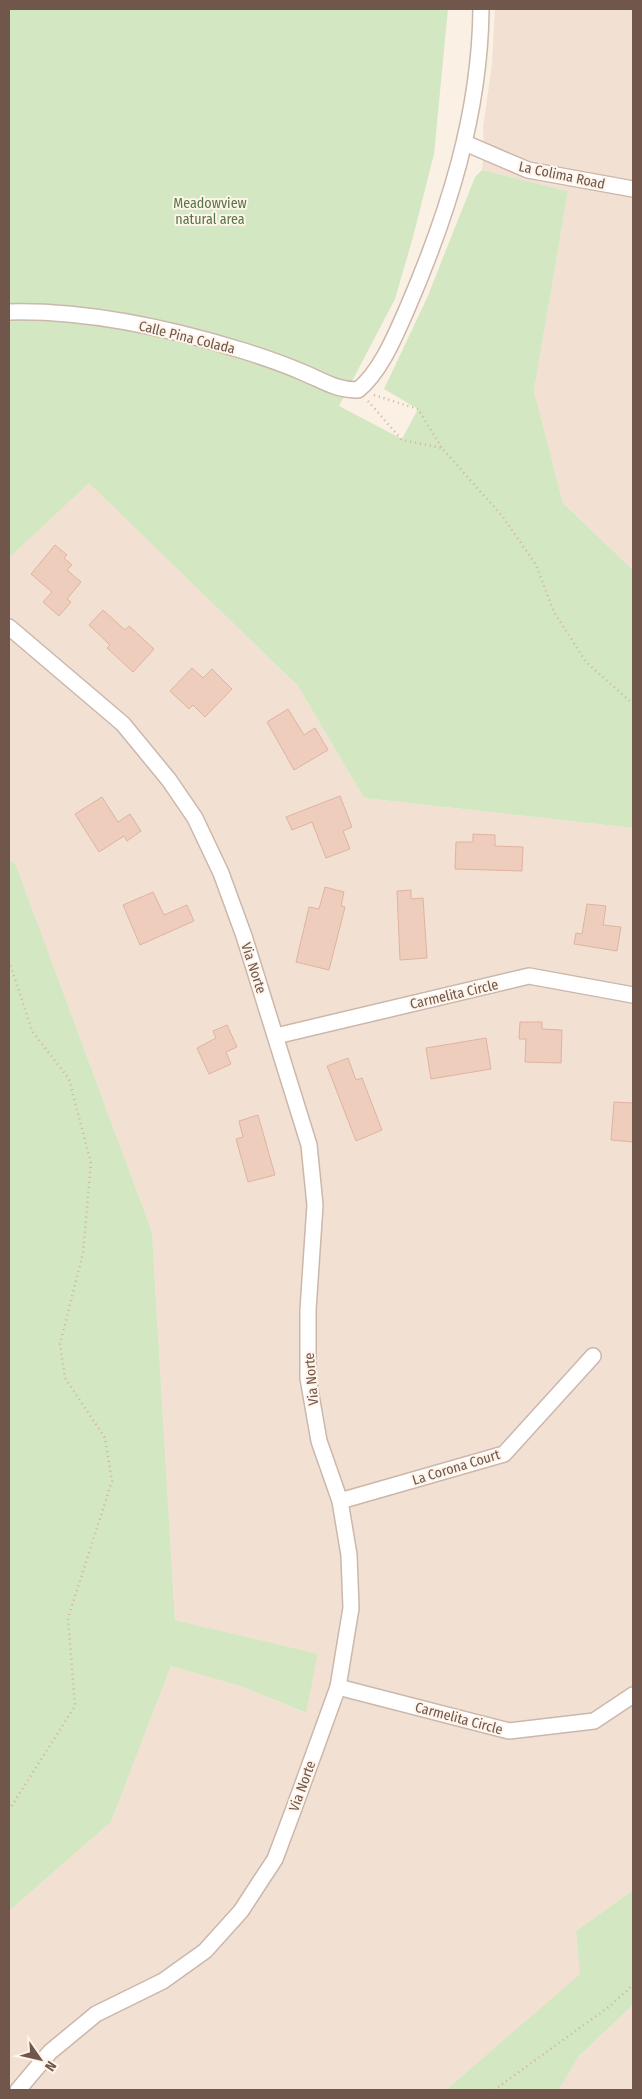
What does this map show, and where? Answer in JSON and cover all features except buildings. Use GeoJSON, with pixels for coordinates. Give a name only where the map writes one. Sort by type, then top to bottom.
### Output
{"type":"FeatureCollection","features":[{"type":"Feature","properties":{"kind":"street"},"geometry":{"type":"LineString","coordinates":[[358,390],[370,381],[398,328],[432,251],[465,144],[475,85],[480,9]]}},
{"type":"Feature","properties":{"kind":"street","name":"La Colima Road"},"geometry":{"type":"LineString","coordinates":[[465,144],[528,170],[633,189]]}},
{"type":"Feature","properties":{"kind":"street","name":"Calle Pina Colada"},"geometry":{"type":"LineString","coordinates":[[9,312],[86,316],[160,328],[244,351],[301,372],[341,390],[358,390]]}},
{"type":"Feature","properties":{"kind":"street","name":"Via Norte"},"geometry":{"type":"LineString","coordinates":[[9,628],[123,724],[170,780],[195,818],[220,873],[244,936],[309,1145],[315,1205],[308,1310],[308,1378],[319,1441],[340,1501],[349,1554],[351,1608],[338,1687],[275,1860],[241,1911],[205,1951],[163,1981],[96,2014],[50,2052],[18,2090]]}},
{"type":"Feature","properties":{"kind":"street","name":"Carmelita Circle"},"geometry":{"type":"LineString","coordinates":[[276,1036],[529,976],[633,995]]}},
{"type":"Feature","properties":{"kind":"street","name":"La Corona Court"},"geometry":{"type":"LineString","coordinates":[[340,1501],[504,1454],[593,1356]]}},
{"type":"Feature","properties":{"kind":"street","name":"Carmelita Circle"},"geometry":{"type":"LineString","coordinates":[[338,1687],[509,1732],[594,1721],[633,1695]]}},
{"type":"Feature","properties":{"kind":"path"},"geometry":{"type":"LineString","coordinates":[[358,390],[402,440],[442,448]]}},
{"type":"Feature","properties":{"kind":"path"},"geometry":{"type":"LineString","coordinates":[[358,390],[418,409],[442,448],[503,517],[536,564],[554,612],[586,662],[633,704]]}},
{"type":"Feature","properties":{"kind":"path"},"geometry":{"type":"LineString","coordinates":[[9,961],[32,1031],[69,1079],[90,1163],[83,1253],[60,1344],[64,1378],[105,1438],[112,1481],[68,1618],[74,1706],[9,1810]]}},
{"type":"Feature","properties":{"kind":"path"},"geometry":{"type":"LineString","coordinates":[[494,2090],[610,2006],[633,1985]]}},
{"type":"Feature","properties":{"kind":"shaded area"},"geometry":{"type":"Polygon","coordinates":[[[495,9],[633,9],[633,570],[563,503],[534,391],[568,191],[482,170],[484,152],[483,128],[492,64],[495,9]]]}},
{"type":"Feature","properties":{"kind":"shaded area"},"geometry":{"type":"Polygon","coordinates":[[[89,482],[298,686],[364,798],[633,828],[633,1890],[576,1931],[581,1974],[446,2090],[9,2090],[9,1911],[111,1822],[171,1666],[243,1687],[305,1713],[318,1655],[175,1620],[152,1232],[16,865],[9,859],[9,558],[89,482]]]}},
{"type":"Feature","properties":{"kind":"shaded area"},"geometry":{"type":"Polygon","coordinates":[[[633,2005],[633,2090],[558,2090],[579,2056],[633,2005]]]}},
{"type":"Feature","properties":{"kind":"green space","name":"Meadowview natural area"},"geometry":{"type":"Polygon","coordinates":[[[9,9],[448,9],[434,154],[413,237],[395,299],[339,406],[402,439],[418,409],[384,389],[427,298],[475,177],[482,170],[568,191],[534,391],[563,503],[633,570],[633,828],[364,798],[298,686],[89,483],[9,558],[9,9]]]}},
{"type":"Feature","properties":{"kind":"green space"},"geometry":{"type":"Polygon","coordinates":[[[9,859],[16,865],[152,1232],[175,1620],[318,1654],[306,1713],[243,1687],[171,1666],[111,1822],[9,1911],[9,859]]]}},
{"type":"Feature","properties":{"kind":"green space"},"geometry":{"type":"Polygon","coordinates":[[[633,1890],[633,2005],[579,2056],[559,2089],[446,2090],[580,1974],[576,1931],[633,1890]]]}}]}
